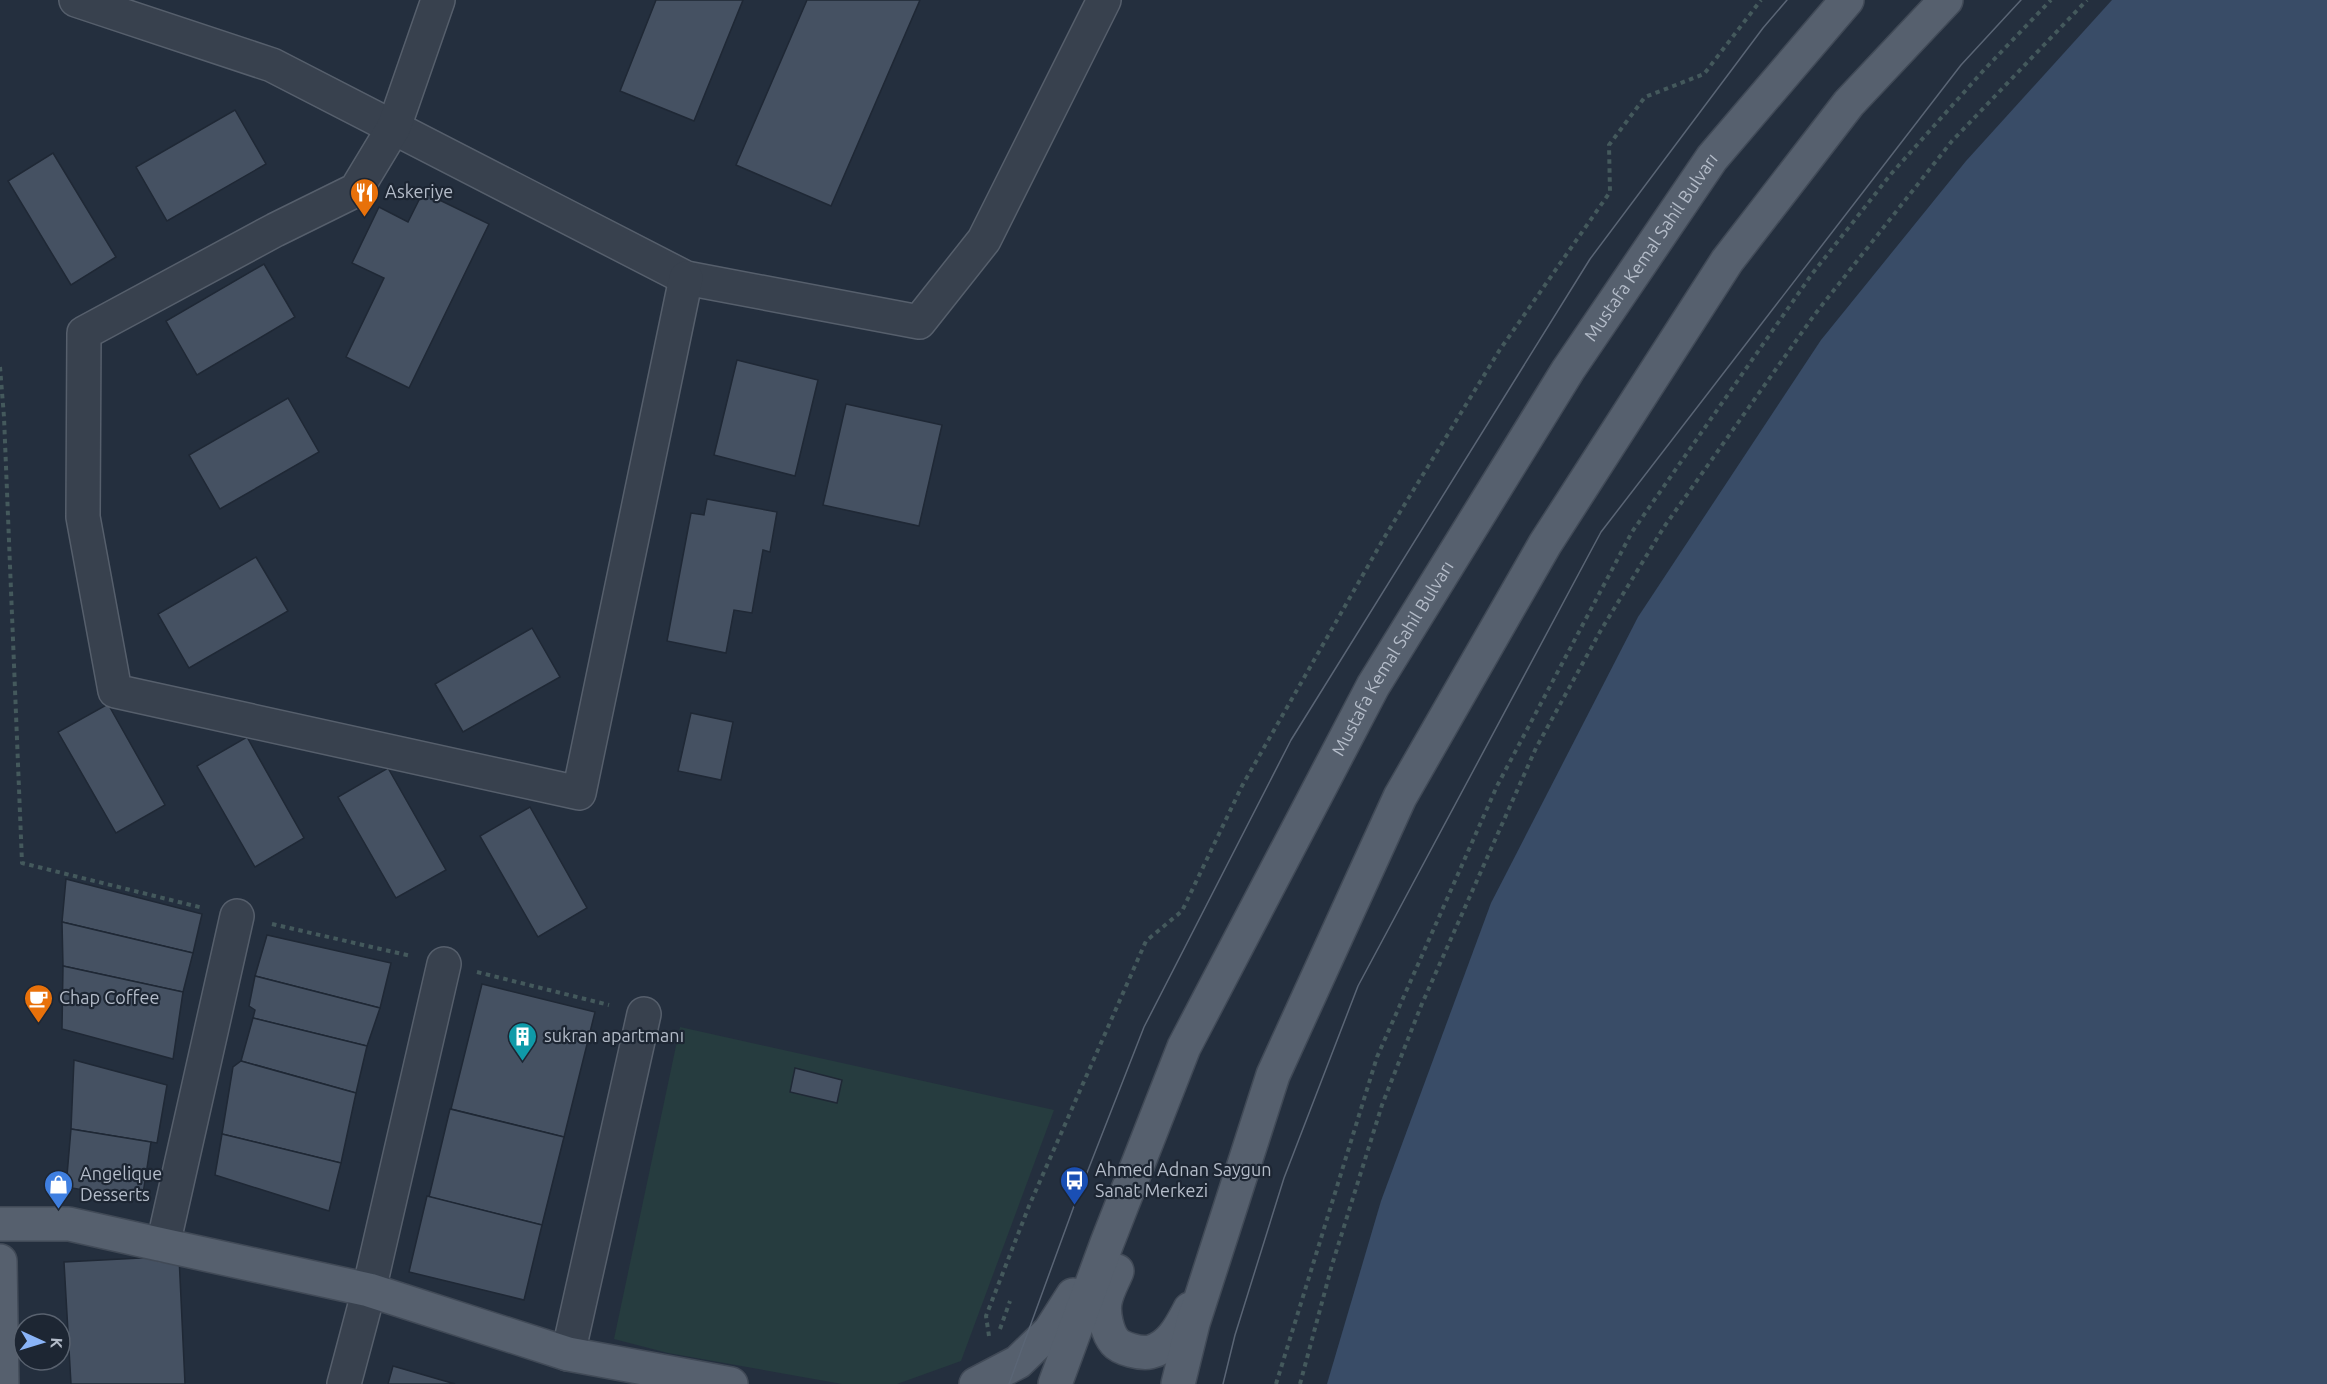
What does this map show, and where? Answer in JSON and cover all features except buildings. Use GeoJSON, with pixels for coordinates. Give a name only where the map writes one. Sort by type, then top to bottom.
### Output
{"type":"FeatureCollection","features":[{"type":"Feature","properties":{"kind":"main road","name":"Mustafa Kemal Sahil Bulvarı"},"geometry":{"type":"LineString","coordinates":[[1055,1384],[1107,1243],[1184,1047],[1373,686],[1568,370],[1712,158],[1847,0]]}},
{"type":"Feature","properties":{"kind":"main road"},"geometry":{"type":"LineString","coordinates":[[1178,1384],[1192,1323],[1273,1075],[1400,797],[1545,544],[1727,261],[1849,103],[1946,0]]}},
{"type":"Feature","properties":{"kind":"main road"},"geometry":{"type":"LineString","coordinates":[[1184,1047],[1168,1142],[1105,1303],[1106,1325],[1115,1342],[1134,1351],[1149,1352],[1165,1344],[1178,1332],[1209,1273]]}},
{"type":"Feature","properties":{"kind":"main road"},"geometry":{"type":"LineString","coordinates":[[0,1224],[69,1224],[369,1290],[634,1375],[731,1384]]}},
{"type":"Feature","properties":{"kind":"main road"},"geometry":{"type":"LineString","coordinates":[[976,1384],[1018,1362],[1050,1331],[1107,1243]]}},
{"type":"Feature","properties":{"kind":"main road"},"geometry":{"type":"LineString","coordinates":[[0,1262],[2,1384]]}},
{"type":"Feature","properties":{"kind":"street"},"geometry":{"type":"LineString","coordinates":[[76,0],[272,65],[686,278],[919,322],[984,240],[1104,0]]}},
{"type":"Feature","properties":{"kind":"street"},"geometry":{"type":"LineString","coordinates":[[438,0],[394,127],[356,190],[275,230],[84,333],[82,517],[115,691],[579,793],[686,278]]}},
{"type":"Feature","properties":{"kind":"street"},"geometry":{"type":"LineString","coordinates":[[163,1245],[237,916]]}},
{"type":"Feature","properties":{"kind":"street"},"geometry":{"type":"LineString","coordinates":[[344,1384],[369,1290],[444,964]]}},
{"type":"Feature","properties":{"kind":"street"},"geometry":{"type":"LineString","coordinates":[[568,1354],[644,1014]]}},
{"type":"Feature","properties":{"kind":"path"},"geometry":{"type":"LineString","coordinates":[[990,1344],[986,1316],[994,1294],[1029,1206],[1146,941],[1182,911],[1242,786],[1384,538],[1498,351],[1610,192],[1609,145],[1645,97],[1704,74],[1761,0]]}},
{"type":"Feature","properties":{"kind":"path"},"geometry":{"type":"LineString","coordinates":[[1276,1384],[1377,1057],[1497,786],[1632,532],[1812,274],[1891,174],[1983,71],[2051,0]]}},
{"type":"Feature","properties":{"kind":"path"},"geometry":{"type":"LineString","coordinates":[[1300,1384],[1332,1265],[1382,1105],[1421,1006],[1536,748],[1601,630],[1664,527],[1815,314],[1952,141],[2087,0]]}},
{"type":"Feature","properties":{"kind":"path"},"geometry":{"type":"LineString","coordinates":[[0,367],[5,429],[22,863],[644,1014]]}},
{"type":"Feature","properties":{"kind":"green space"},"geometry":{"type":"Polygon","coordinates":[[[680,1027],[1054,1110],[961,1361],[897,1384],[842,1384],[668,1353],[614,1339],[680,1027]]]}},
{"type":"Feature","properties":{"kind":"water"},"geometry":{"type":"Polygon","coordinates":[[[2112,0],[2327,0],[2327,1384],[1327,1384],[1381,1201],[1491,903],[1638,617],[1821,340],[1966,161],[2112,0]]]}},
{"type":"Feature","properties":{"kind":"tram line"},"geometry":{"type":"LineString","coordinates":[[1009,1384],[1074,1206],[1144,1027],[1291,740],[1590,259],[1763,28],[1787,0]]}},
{"type":"Feature","properties":{"kind":"tram line"},"geometry":{"type":"LineString","coordinates":[[1223,1384],[1235,1335],[1284,1178],[1358,986],[1601,532],[1961,65],[2021,0]]}},
{"type":"Feature","properties":{"kind":"place","name":"Askeriye"},"geometry":{"type":"Point","coordinates":[364,218]}},
{"type":"Feature","properties":{"kind":"place","name":"Chap Coffee"},"geometry":{"type":"Point","coordinates":[38,1024]}},
{"type":"Feature","properties":{"kind":"place","name":"sukran apartmanı"},"geometry":{"type":"Point","coordinates":[523,1062]}},
{"type":"Feature","properties":{"kind":"place","name":"Ahmed Adnan Saygun Sanat Merkezi"},"geometry":{"type":"Point","coordinates":[1074,1206]}},
{"type":"Feature","properties":{"kind":"place","name":"Angelique Desserts"},"geometry":{"type":"Point","coordinates":[59,1210]}}]}
